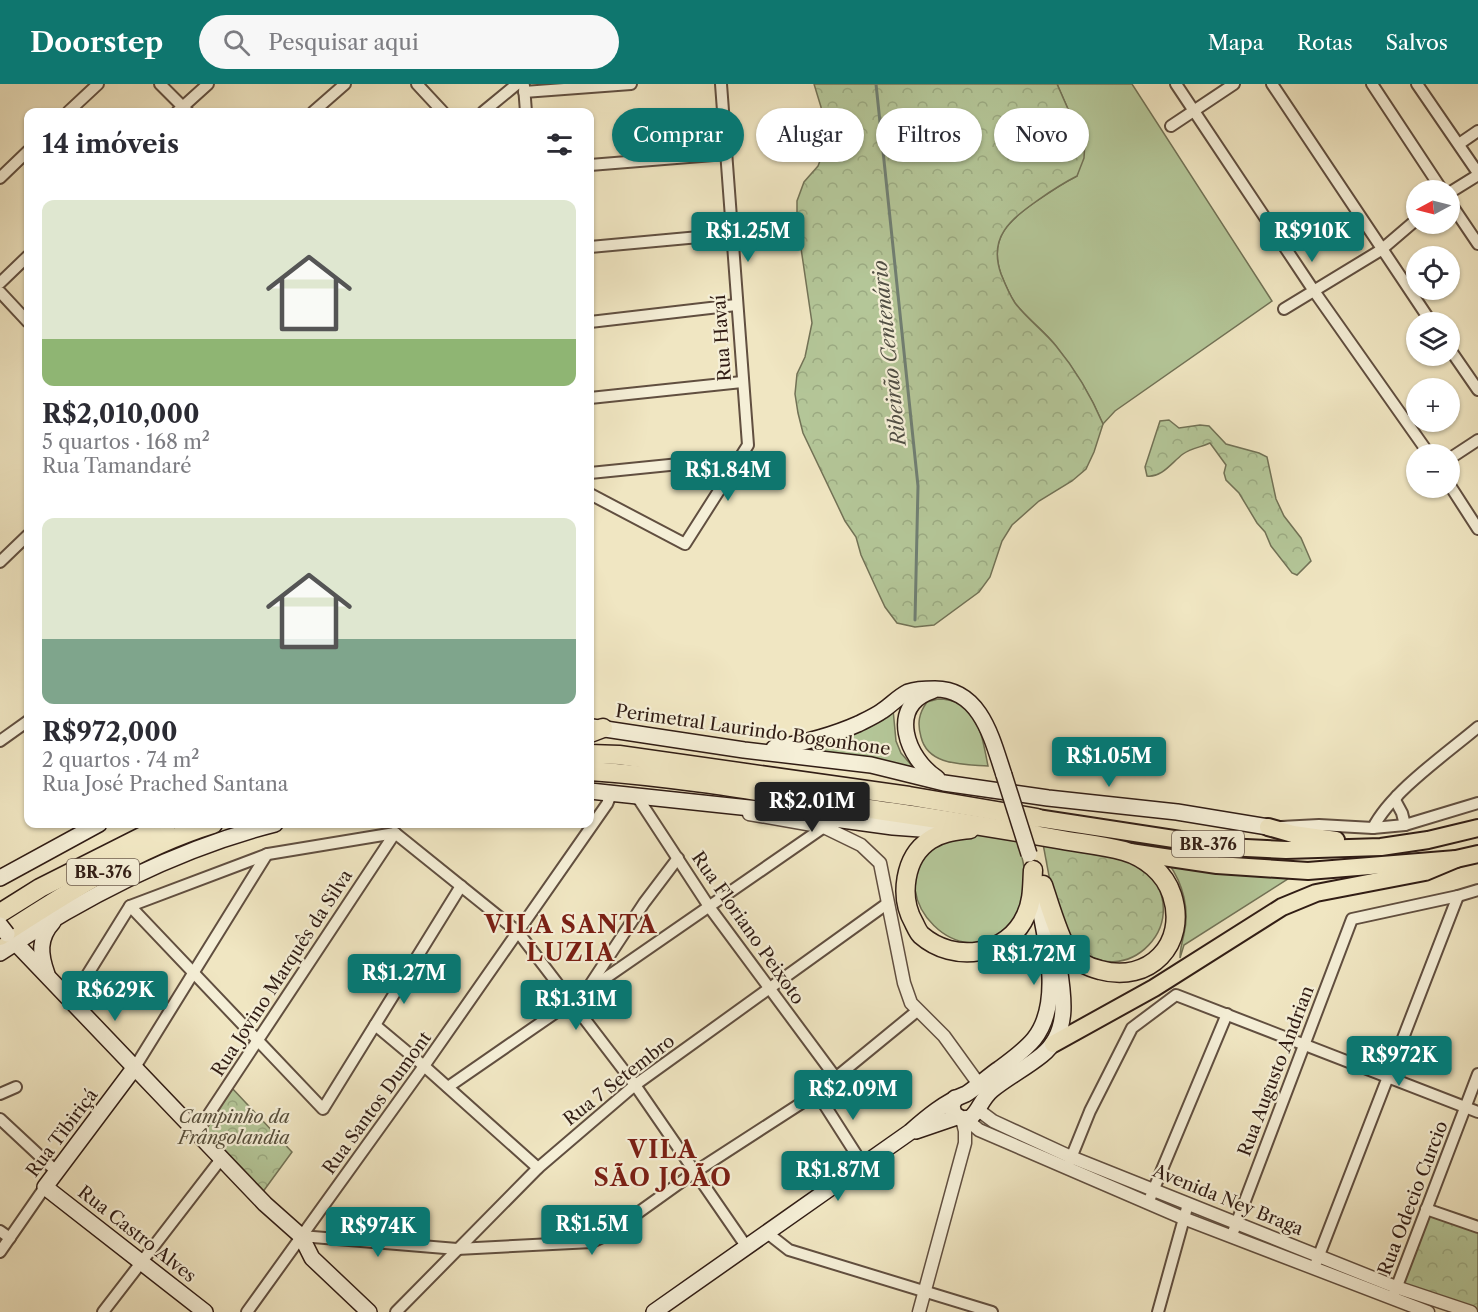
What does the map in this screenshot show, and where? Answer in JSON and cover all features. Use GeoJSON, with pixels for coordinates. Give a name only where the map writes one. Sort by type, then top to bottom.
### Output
{"type":"FeatureCollection","features":[{"type":"Feature","properties":{"kind":"highway","name":"BR-376"},"geometry":{"type":"LineString","coordinates":[[594,754],[618,755],[909,796],[1226,847],[1286,850],[1381,847],[1428,840],[1478,828]]}},
{"type":"Feature","properties":{"kind":"highway","name":"BR-376"},"geometry":{"type":"LineString","coordinates":[[594,771],[755,790],[1217,865],[1308,871],[1456,860],[1478,854]]}},
{"type":"Feature","properties":{"kind":"highway"},"geometry":{"type":"LineString","coordinates":[[993,827],[952,831],[940,835],[922,847],[915,856],[905,884],[906,906],[920,934],[942,947],[966,954],[990,949],[1005,942],[1025,917],[1032,900],[1035,870]]}},
{"type":"Feature","properties":{"kind":"highway"},"geometry":{"type":"LineString","coordinates":[[1268,827],[1317,838],[1381,847]]}},
{"type":"Feature","properties":{"kind":"highway","name":"BR-376"},"geometry":{"type":"LineString","coordinates":[[0,913],[40,888],[157,828]]}},
{"type":"Feature","properties":{"kind":"highway","name":"BR-376"},"geometry":{"type":"LineString","coordinates":[[6,934],[88,879],[143,851],[199,828]]}},
{"type":"Feature","properties":{"kind":"highway"},"geometry":{"type":"LineString","coordinates":[[1035,870],[1068,951],[1078,962],[1110,973],[1135,972],[1163,955],[1175,926],[1175,911],[1172,894],[1159,872],[1150,864],[1125,851]]}},
{"type":"Feature","properties":{"kind":"highway"},"geometry":{"type":"LineString","coordinates":[[1053,1044],[1154,988],[1282,907],[1316,892],[1425,872],[1456,860]]}},
{"type":"Feature","properties":{"kind":"main road"},"geometry":{"type":"LineString","coordinates":[[744,750],[790,745],[827,736],[858,724],[882,711],[908,692],[922,689],[951,690],[967,699],[980,713],[988,727],[1054,936],[1063,1006],[1062,1028],[1053,1044],[1043,1054],[990,1091],[968,1114],[910,1132]]}},
{"type":"Feature","properties":{"kind":"main road"},"geometry":{"type":"LineString","coordinates":[[938,689],[927,693],[912,705],[907,716],[905,731],[916,761],[944,783]]}},
{"type":"Feature","properties":{"kind":"main road","name":"Perimetral Laurindo Bogonhone"},"geometry":{"type":"LineString","coordinates":[[594,729],[871,765],[944,783],[1048,798],[1177,812],[1268,827]]}},
{"type":"Feature","properties":{"kind":"main road"},"geometry":{"type":"LineString","coordinates":[[594,791],[769,810],[892,827],[952,831]]}},
{"type":"Feature","properties":{"kind":"main road"},"geometry":{"type":"LineString","coordinates":[[2,876],[92,828]]}},
{"type":"Feature","properties":{"kind":"main road"},"geometry":{"type":"LineString","coordinates":[[6,934],[62,915],[196,847],[261,828]]}},
{"type":"Feature","properties":{"kind":"main road"},"geometry":{"type":"LineString","coordinates":[[654,1312],[1003,1066],[1034,1040],[1044,1022],[1050,1003],[1047,950],[1035,870]]}},
{"type":"Feature","properties":{"kind":"main road"},"geometry":{"type":"LineString","coordinates":[[49,977],[42,956],[42,939],[51,924],[62,915]]}},
{"type":"Feature","properties":{"kind":"main road"},"geometry":{"type":"LineString","coordinates":[[0,953],[6,934]]}},
{"type":"Feature","properties":{"kind":"main road"},"geometry":{"type":"LineString","coordinates":[[6,934],[265,1204],[302,1236],[312,1258],[369,1312]]}},
{"type":"Feature","properties":{"kind":"main road","name":"Rua Tibiriçá"},"geometry":{"type":"LineString","coordinates":[[45,1187],[135,1067]]}},
{"type":"Feature","properties":{"kind":"main road"},"geometry":{"type":"LineString","coordinates":[[960,1096],[952,1110],[968,1114]]}},
{"type":"Feature","properties":{"kind":"main road"},"geometry":{"type":"LineString","coordinates":[[960,1096],[975,1098],[968,1114]]}},
{"type":"Feature","properties":{"kind":"main road","name":"Rua Castro Alves"},"geometry":{"type":"LineString","coordinates":[[45,1187],[205,1312]]}},
{"type":"Feature","properties":{"kind":"street"},"geometry":{"type":"LineString","coordinates":[[72,108],[98,84]]}},
{"type":"Feature","properties":{"kind":"street"},"geometry":{"type":"LineString","coordinates":[[160,84],[180,108]]}},
{"type":"Feature","properties":{"kind":"street"},"geometry":{"type":"LineString","coordinates":[[185,108],[208,84]]}},
{"type":"Feature","properties":{"kind":"street"},"geometry":{"type":"LineString","coordinates":[[318,108],[345,84]]}},
{"type":"Feature","properties":{"kind":"street"},"geometry":{"type":"LineString","coordinates":[[417,84],[439,108]]}},
{"type":"Feature","properties":{"kind":"street"},"geometry":{"type":"LineString","coordinates":[[489,108],[521,87],[631,84]]}},
{"type":"Feature","properties":{"kind":"street","name":"Rua Havaí"},"geometry":{"type":"LineString","coordinates":[[721,84],[723,108]]}},
{"type":"Feature","properties":{"kind":"street"},"geometry":{"type":"LineString","coordinates":[[1176,84],[1314,291],[1422,444]]}},
{"type":"Feature","properties":{"kind":"street"},"geometry":{"type":"LineString","coordinates":[[1172,126],[1234,84]]}},
{"type":"Feature","properties":{"kind":"street"},"geometry":{"type":"LineString","coordinates":[[1272,84],[1424,312]]}},
{"type":"Feature","properties":{"kind":"street"},"geometry":{"type":"LineString","coordinates":[[1372,84],[1435,180]]}},
{"type":"Feature","properties":{"kind":"street"},"geometry":{"type":"LineString","coordinates":[[1417,84],[1478,174],[1460,186]]}},
{"type":"Feature","properties":{"kind":"street"},"geometry":{"type":"LineString","coordinates":[[521,87],[525,108]]}},
{"type":"Feature","properties":{"kind":"street"},"geometry":{"type":"LineString","coordinates":[[1459,144],[1478,131]]}},
{"type":"Feature","properties":{"kind":"street"},"geometry":{"type":"LineString","coordinates":[[0,178],[24,155]]}},
{"type":"Feature","properties":{"kind":"street"},"geometry":{"type":"LineString","coordinates":[[594,165],[627,162]]}},
{"type":"Feature","properties":{"kind":"street","name":"Rua Havaí"},"geometry":{"type":"LineString","coordinates":[[727,162],[748,445],[739,458]]}},
{"type":"Feature","properties":{"kind":"street"},"geometry":{"type":"LineString","coordinates":[[1460,217],[1478,244]]}},
{"type":"Feature","properties":{"kind":"street"},"geometry":{"type":"LineString","coordinates":[[1284,309],[1381,250],[1406,229]]}},
{"type":"Feature","properties":{"kind":"street"},"geometry":{"type":"LineString","coordinates":[[594,247],[732,234]]}},
{"type":"Feature","properties":{"kind":"street"},"geometry":{"type":"LineString","coordinates":[[0,284],[24,260]]}},
{"type":"Feature","properties":{"kind":"street"},"geometry":{"type":"LineString","coordinates":[[0,292],[24,318]]}},
{"type":"Feature","properties":{"kind":"street"},"geometry":{"type":"LineString","coordinates":[[594,322],[736,305]]}},
{"type":"Feature","properties":{"kind":"street"},"geometry":{"type":"LineString","coordinates":[[1460,364],[1478,390]]}},
{"type":"Feature","properties":{"kind":"street"},"geometry":{"type":"LineString","coordinates":[[594,398],[742,382]]}},
{"type":"Feature","properties":{"kind":"street"},"geometry":{"type":"LineString","coordinates":[[1460,452],[1478,440]]}},
{"type":"Feature","properties":{"kind":"street"},"geometry":{"type":"LineString","coordinates":[[594,473],[739,458]]}},
{"type":"Feature","properties":{"kind":"street"},"geometry":{"type":"LineString","coordinates":[[594,496],[685,544],[739,458]]}},
{"type":"Feature","properties":{"kind":"street"},"geometry":{"type":"LineString","coordinates":[[1458,498],[1478,529]]}},
{"type":"Feature","properties":{"kind":"street"},"geometry":{"type":"LineString","coordinates":[[0,562],[24,539]]}},
{"type":"Feature","properties":{"kind":"street"},"geometry":{"type":"LineString","coordinates":[[0,741],[24,724]]}},
{"type":"Feature","properties":{"kind":"street"},"geometry":{"type":"LineString","coordinates":[[1373,828],[1379,816],[1396,796],[1478,727]]}},
{"type":"Feature","properties":{"kind":"street","name":"Rua Santos Dumont"},"geometry":{"type":"LineString","coordinates":[[594,823],[612,792]]}},
{"type":"Feature","properties":{"kind":"street","name":"Rua Floriano Peixoto"},"geometry":{"type":"LineString","coordinates":[[636,795],[710,908],[836,1078]]}},
{"type":"Feature","properties":{"kind":"street"},"geometry":{"type":"LineString","coordinates":[[1396,796],[1395,800],[1405,825]]}},
{"type":"Feature","properties":{"kind":"street"},"geometry":{"type":"LineString","coordinates":[[674,800],[824,827],[861,845],[879,863],[904,984],[911,1003],[944,1036],[978,1083]]}},
{"type":"Feature","properties":{"kind":"street","name":"Perimetral Laurindo Bogonhone"},"geometry":{"type":"LineString","coordinates":[[1268,827],[1319,825],[1373,828],[1405,825],[1478,802]]}},
{"type":"Feature","properties":{"kind":"street"},"geometry":{"type":"LineString","coordinates":[[448,1087],[824,827]]}},
{"type":"Feature","properties":{"kind":"street","name":"Rua Santos Dumont"},"geometry":{"type":"LineString","coordinates":[[247,1312],[424,1066],[590,828]]}},
{"type":"Feature","properties":{"kind":"street"},"geometry":{"type":"LineString","coordinates":[[71,1000],[130,906],[268,854],[395,833],[518,932],[635,1085],[746,1246]]}},
{"type":"Feature","properties":{"kind":"street","name":"Rua Jovino Marquês da Silva"},"geometry":{"type":"LineString","coordinates":[[198,1132],[395,833]]}},
{"type":"Feature","properties":{"kind":"street"},"geometry":{"type":"LineString","coordinates":[[135,1067],[268,854]]}},
{"type":"Feature","properties":{"kind":"street"},"geometry":{"type":"LineString","coordinates":[[584,994],[644,903],[678,858]]}},
{"type":"Feature","properties":{"kind":"street"},"geometry":{"type":"LineString","coordinates":[[130,906],[322,1109],[461,886]]}},
{"type":"Feature","properties":{"kind":"street"},"geometry":{"type":"LineString","coordinates":[[1314,1269],[1458,897],[1478,890]]}},
{"type":"Feature","properties":{"kind":"street","name":"Rua Augusto Andrian"},"geometry":{"type":"LineString","coordinates":[[1234,1229],[1352,919],[1458,897]]}},
{"type":"Feature","properties":{"kind":"street","name":"Rua 7 Setembro"},"geometry":{"type":"LineString","coordinates":[[396,1312],[538,1168],[635,1085],[888,903]]}},
{"type":"Feature","properties":{"kind":"street"},"geometry":{"type":"LineString","coordinates":[[1067,1169],[1090,1112],[1132,1028],[1176,995],[1478,1112]]}},
{"type":"Feature","properties":{"kind":"street"},"geometry":{"type":"LineString","coordinates":[[302,1236],[458,1250],[592,1242],[607,1235],[695,1172],[817,1093],[917,1011]]}},
{"type":"Feature","properties":{"kind":"street"},"geometry":{"type":"LineString","coordinates":[[1148,1203],[1227,1014]]}},
{"type":"Feature","properties":{"kind":"street"},"geometry":{"type":"LineString","coordinates":[[375,1025],[538,1168]]}},
{"type":"Feature","properties":{"kind":"street","name":"Rua Odecio Curcio"},"geometry":{"type":"LineString","coordinates":[[1392,1299],[1478,1074]]}},
{"type":"Feature","properties":{"kind":"street"},"geometry":{"type":"LineString","coordinates":[[0,1094],[16,1087]]}},
{"type":"Feature","properties":{"kind":"street"},"geometry":{"type":"LineString","coordinates":[[817,1093],[863,1165]]}},
{"type":"Feature","properties":{"kind":"street"},"geometry":{"type":"LineString","coordinates":[[919,1312],[965,1143],[968,1114]]}},
{"type":"Feature","properties":{"kind":"street","name":"Avenida Ney Braga"},"geometry":{"type":"LineString","coordinates":[[968,1114],[993,1121],[1071,1157],[1188,1204],[1314,1269],[1424,1311]]}},
{"type":"Feature","properties":{"kind":"street","name":"Avenida Ney Braga"},"geometry":{"type":"LineString","coordinates":[[968,1114],[979,1130],[1183,1218],[1234,1229],[1318,1255],[1396,1287],[1471,1312]]}},
{"type":"Feature","properties":{"kind":"street"},"geometry":{"type":"LineString","coordinates":[[0,1119],[57,1172]]}},
{"type":"Feature","properties":{"kind":"street"},"geometry":{"type":"LineString","coordinates":[[104,1312],[140,1262],[222,1159]]}},
{"type":"Feature","properties":{"kind":"street","name":"Rua Tibiriçá"},"geometry":{"type":"LineString","coordinates":[[0,1252],[45,1187]]}},
{"type":"Feature","properties":{"kind":"street"},"geometry":{"type":"LineString","coordinates":[[1158,1312],[1188,1204]]}},
{"type":"Feature","properties":{"kind":"street"},"geometry":{"type":"LineString","coordinates":[[1426,1209],[1478,1227]]}},
{"type":"Feature","properties":{"kind":"street"},"geometry":{"type":"LineString","coordinates":[[0,1231],[10,1238]]}},
{"type":"Feature","properties":{"kind":"street"},"geometry":{"type":"LineString","coordinates":[[766,1232],[789,1250],[992,1312]]}},
{"type":"Feature","properties":{"kind":"street"},"geometry":{"type":"LineString","coordinates":[[1424,1311],[1429,1298]]}},
{"type":"Feature","properties":{"kind":"green space"},"geometry":{"type":"Polygon","coordinates":[[[814,84],[1057,84],[1068,108],[994,108],[994,162],[1082,162],[1077,176],[1038,200],[1011,222],[1004,231],[997,250],[1001,274],[1015,303],[1070,364],[1103,424],[1086,469],[1072,481],[1039,501],[1012,525],[1002,541],[990,577],[979,592],[934,625],[915,627],[897,623],[885,607],[861,555],[856,537],[845,521],[803,433],[798,413],[795,394],[797,374],[805,357],[812,323],[797,221],[797,201],[804,182],[820,162],[864,162],[864,108],[821,107],[814,84]]]}},
{"type":"Feature","properties":{"kind":"green space"},"geometry":{"type":"Polygon","coordinates":[[[1057,84],[1132,84],[1272,301],[1115,411],[1103,424],[1088,393],[1063,355],[1015,303],[1001,274],[998,262],[999,241],[1016,217],[1039,199],[1077,176],[1080,162],[1089,162],[1089,108],[1068,108],[1057,84]]]}},
{"type":"Feature","properties":{"kind":"green space"},"geometry":{"type":"Polygon","coordinates":[[[1169,420],[1179,428],[1209,426],[1226,444],[1267,457],[1276,499],[1284,516],[1301,538],[1311,561],[1297,575],[1292,573],[1271,546],[1265,532],[1239,493],[1226,480],[1224,473],[1226,465],[1210,443],[1186,452],[1157,475],[1147,476],[1145,467],[1160,421],[1169,420]]]}},
{"type":"Feature","properties":{"kind":"green space"},"geometry":{"type":"Polygon","coordinates":[[[938,699],[962,705],[970,712],[980,732],[988,766],[948,762],[931,753],[925,746],[919,727],[922,710],[927,702],[938,699]]]}},
{"type":"Feature","properties":{"kind":"green space"},"geometry":{"type":"Polygon","coordinates":[[[893,709],[896,741],[901,753],[913,767],[801,748],[893,709]]]}},
{"type":"Feature","properties":{"kind":"green space"},"geometry":{"type":"Polygon","coordinates":[[[977,833],[1016,836],[1023,859],[1026,883],[1022,905],[1009,926],[990,940],[970,943],[950,937],[934,926],[922,909],[915,890],[916,871],[927,853],[936,844],[977,833]]]}},
{"type":"Feature","properties":{"kind":"green space"},"geometry":{"type":"Polygon","coordinates":[[[1043,844],[1140,864],[1157,886],[1163,908],[1160,928],[1149,945],[1132,957],[1113,962],[1093,958],[1074,943],[1057,909],[1043,844]]]}},
{"type":"Feature","properties":{"kind":"green space"},"geometry":{"type":"Polygon","coordinates":[[[1169,864],[1287,872],[1288,879],[1184,945],[1180,958],[1186,925],[1186,907],[1178,880],[1169,864]]]}},
{"type":"Feature","properties":{"kind":"green space","name":"Campinho da Frângolandia"},"geometry":{"type":"Polygon","coordinates":[[[231,1087],[292,1152],[262,1193],[202,1131],[231,1087]]]}},
{"type":"Feature","properties":{"kind":"green space"},"geometry":{"type":"Polygon","coordinates":[[[1427,1211],[1478,1230],[1478,1312],[1399,1285],[1427,1211]]]}},
{"type":"Feature","properties":{"kind":"waterway","name":"Ribeirão Centenário"},"geometry":{"type":"LineString","coordinates":[[876,84],[918,486],[915,620]]}},
{"type":"Feature","properties":{"kind":"district","name":"VILA SANTA LUZIA"},"geometry":{"type":"Point","coordinates":[571,938]}},
{"type":"Feature","properties":{"kind":"district","name":"VILA SÃO JOÃO"},"geometry":{"type":"Point","coordinates":[663,1163]}}]}
